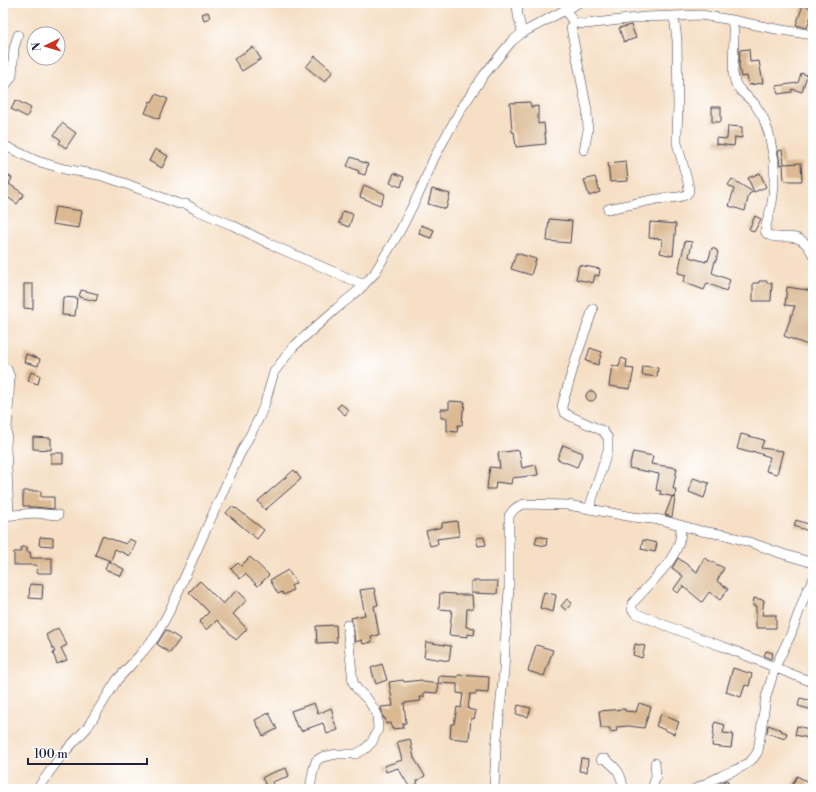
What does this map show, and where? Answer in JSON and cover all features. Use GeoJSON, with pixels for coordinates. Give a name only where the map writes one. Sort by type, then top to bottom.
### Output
{"type":"FeatureCollection","features":[{"type":"Feature","properties":{"kind":"street"},"geometry":{"type":"LineString","coordinates":[[517,3],[522,33]]}},
{"type":"Feature","properties":{"kind":"street"},"geometry":{"type":"LineString","coordinates":[[37,789],[61,756],[87,728],[117,680],[155,637],[169,612],[238,458],[259,418],[274,372],[293,347],[359,290],[374,274],[401,229],[421,189],[434,158],[461,109],[484,75],[511,42],[522,33],[578,3]]}},
{"type":"Feature","properties":{"kind":"street"},"geometry":{"type":"LineString","coordinates":[[566,10],[573,22],[577,24],[628,19],[701,15],[813,35]]}},
{"type":"Feature","properties":{"kind":"street"},"geometry":{"type":"LineString","coordinates":[[608,209],[657,199],[679,197],[686,195],[689,191],[677,134],[677,40],[674,16]]}},
{"type":"Feature","properties":{"kind":"street"},"geometry":{"type":"LineString","coordinates":[[732,20],[734,34],[733,74],[736,85],[754,103],[763,117],[769,134],[774,160],[772,203],[765,230],[770,236],[800,239],[808,246],[813,255]]}},
{"type":"Feature","properties":{"kind":"street"},"geometry":{"type":"LineString","coordinates":[[573,22],[571,26],[572,33],[587,110],[588,130],[584,150]]}},
{"type":"Feature","properties":{"kind":"street"},"geometry":{"type":"LineString","coordinates":[[3,89],[12,76],[14,48],[18,35]]}},
{"type":"Feature","properties":{"kind":"street"},"geometry":{"type":"LineString","coordinates":[[3,146],[37,161],[64,169],[99,175],[178,204],[186,204],[272,245],[364,285]]}},
{"type":"Feature","properties":{"kind":"street"},"geometry":{"type":"LineString","coordinates":[[589,508],[608,450],[608,438],[603,431],[564,412],[562,406],[576,358],[593,309]]}},
{"type":"Feature","properties":{"kind":"street"},"geometry":{"type":"LineString","coordinates":[[3,367],[7,369],[10,377],[6,447],[6,515],[34,513],[58,515]]}},
{"type":"Feature","properties":{"kind":"street"},"geometry":{"type":"LineString","coordinates":[[494,789],[509,590],[509,516],[514,509],[524,504],[568,505],[633,517],[662,520],[701,531],[726,534],[813,563]]}},
{"type":"Feature","properties":{"kind":"street"},"geometry":{"type":"LineString","coordinates":[[680,525],[682,532],[680,543],[660,574],[632,604],[632,609],[635,613],[813,682]]}},
{"type":"Feature","properties":{"kind":"street"},"geometry":{"type":"LineString","coordinates":[[695,789],[743,766],[754,758],[758,751],[766,697],[775,667],[791,634],[807,590],[813,580]]}},
{"type":"Feature","properties":{"kind":"street"},"geometry":{"type":"LineString","coordinates":[[310,789],[316,761],[322,757],[337,754],[356,754],[365,749],[372,742],[378,729],[377,714],[353,682],[347,625]]}},
{"type":"Feature","properties":{"kind":"street"},"geometry":{"type":"LineString","coordinates":[[601,759],[605,759],[614,766],[620,774],[623,789]]}},
{"type":"Feature","properties":{"kind":"street"},"geometry":{"type":"LineString","coordinates":[[652,789],[656,776],[655,763]]}},
{"type":"Feature","properties":{"kind":"building"},"geometry":{"type":"Polygon","coordinates":[[[803,5],[813,9],[807,28],[796,25],[803,5]]]}},
{"type":"Feature","properties":{"kind":"building"},"geometry":{"type":"Polygon","coordinates":[[[208,12],[210,18],[204,20],[202,14],[208,12]]]}},
{"type":"Feature","properties":{"kind":"building"},"geometry":{"type":"Polygon","coordinates":[[[631,25],[636,38],[624,42],[619,28],[631,25]]]}},
{"type":"Feature","properties":{"kind":"building"},"geometry":{"type":"Polygon","coordinates":[[[253,47],[261,59],[242,71],[234,59],[253,47]]]}},
{"type":"Feature","properties":{"kind":"building"},"geometry":{"type":"Polygon","coordinates":[[[749,49],[750,62],[759,61],[763,83],[749,85],[747,76],[741,77],[739,66],[740,50],[749,49]]]}},
{"type":"Feature","properties":{"kind":"building"},"geometry":{"type":"Polygon","coordinates":[[[315,56],[333,71],[325,82],[306,67],[315,56]]]}},
{"type":"Feature","properties":{"kind":"building"},"geometry":{"type":"Polygon","coordinates":[[[801,73],[807,75],[802,92],[792,89],[792,92],[778,94],[776,86],[798,83],[801,73]]]}},
{"type":"Feature","properties":{"kind":"building"},"geometry":{"type":"Polygon","coordinates":[[[156,94],[168,99],[159,119],[145,113],[150,101],[152,102],[156,94]]]}},
{"type":"Feature","properties":{"kind":"building"},"geometry":{"type":"Polygon","coordinates":[[[16,100],[31,108],[27,117],[11,109],[16,100]]]}},
{"type":"Feature","properties":{"kind":"building"},"geometry":{"type":"Polygon","coordinates":[[[530,102],[531,107],[538,106],[538,124],[544,123],[546,144],[516,147],[514,132],[512,132],[510,103],[530,102]]]}},
{"type":"Feature","properties":{"kind":"building"},"geometry":{"type":"Polygon","coordinates":[[[712,107],[721,107],[721,122],[712,122],[712,107]]]}},
{"type":"Feature","properties":{"kind":"building"},"geometry":{"type":"Polygon","coordinates":[[[62,123],[76,133],[66,148],[59,143],[61,140],[54,135],[62,123]]]}},
{"type":"Feature","properties":{"kind":"building"},"geometry":{"type":"Polygon","coordinates":[[[728,126],[742,127],[742,138],[735,137],[734,146],[716,144],[716,138],[727,139],[728,126]]]}},
{"type":"Feature","properties":{"kind":"building"},"geometry":{"type":"Polygon","coordinates":[[[155,149],[168,156],[162,168],[149,161],[155,149]]]}},
{"type":"Feature","properties":{"kind":"building"},"geometry":{"type":"Polygon","coordinates":[[[782,150],[784,164],[801,163],[802,181],[784,181],[783,164],[780,165],[778,151],[782,150]]]}},
{"type":"Feature","properties":{"kind":"building"},"geometry":{"type":"Polygon","coordinates":[[[351,157],[368,164],[365,175],[358,173],[359,171],[347,166],[351,157]]]}},
{"type":"Feature","properties":{"kind":"building"},"geometry":{"type":"Polygon","coordinates":[[[626,161],[628,181],[610,182],[608,163],[626,161]]]}},
{"type":"Feature","properties":{"kind":"building"},"geometry":{"type":"Polygon","coordinates":[[[3,172],[12,178],[9,184],[24,194],[17,204],[6,196],[7,193],[4,191],[3,192],[3,172]]]}},
{"type":"Feature","properties":{"kind":"building"},"geometry":{"type":"Polygon","coordinates":[[[394,173],[404,177],[401,187],[390,183],[394,173]]]}},
{"type":"Feature","properties":{"kind":"building"},"geometry":{"type":"Polygon","coordinates":[[[760,173],[766,187],[754,192],[748,178],[760,173]]]}},
{"type":"Feature","properties":{"kind":"building"},"geometry":{"type":"Polygon","coordinates":[[[595,177],[600,192],[589,196],[584,180],[595,177]]]}},
{"type":"Feature","properties":{"kind":"building"},"geometry":{"type":"Polygon","coordinates":[[[732,179],[753,192],[749,194],[745,211],[729,206],[734,189],[728,185],[732,179]]]}},
{"type":"Feature","properties":{"kind":"building"},"geometry":{"type":"Polygon","coordinates":[[[364,185],[385,194],[380,205],[360,197],[364,185]]]}},
{"type":"Feature","properties":{"kind":"building"},"geometry":{"type":"Polygon","coordinates":[[[432,189],[450,194],[446,209],[428,204],[432,189]]]}},
{"type":"Feature","properties":{"kind":"building"},"geometry":{"type":"Polygon","coordinates":[[[55,207],[82,211],[79,228],[52,224],[55,207]]]}},
{"type":"Feature","properties":{"kind":"building"},"geometry":{"type":"Polygon","coordinates":[[[343,211],[353,214],[349,227],[339,223],[343,211]]]}},
{"type":"Feature","properties":{"kind":"building"},"geometry":{"type":"Polygon","coordinates":[[[755,216],[761,219],[754,232],[749,229],[755,216]]]}},
{"type":"Feature","properties":{"kind":"building"},"geometry":{"type":"Polygon","coordinates":[[[549,219],[572,221],[570,243],[547,241],[549,219]]]}},
{"type":"Feature","properties":{"kind":"building"},"geometry":{"type":"Polygon","coordinates":[[[650,222],[676,224],[673,256],[660,253],[663,239],[649,238],[650,222]]]}},
{"type":"Feature","properties":{"kind":"building"},"geometry":{"type":"Polygon","coordinates":[[[421,225],[434,230],[431,238],[419,234],[421,225]]]}},
{"type":"Feature","properties":{"kind":"building"},"geometry":{"type":"Polygon","coordinates":[[[685,241],[692,242],[689,257],[706,262],[706,260],[708,261],[712,248],[717,250],[718,252],[712,273],[730,280],[726,291],[707,283],[704,290],[683,282],[686,275],[678,273],[685,241]]]}},
{"type":"Feature","properties":{"kind":"building"},"geometry":{"type":"Polygon","coordinates":[[[516,253],[536,259],[531,275],[511,269],[516,253]]]}},
{"type":"Feature","properties":{"kind":"building"},"geometry":{"type":"Polygon","coordinates":[[[579,265],[600,269],[599,276],[595,275],[593,283],[576,279],[579,265]]]}},
{"type":"Feature","properties":{"kind":"building"},"geometry":{"type":"Polygon","coordinates":[[[759,281],[767,281],[767,283],[772,283],[771,301],[753,301],[753,283],[759,283],[759,281]]]}},
{"type":"Feature","properties":{"kind":"building"},"geometry":{"type":"Polygon","coordinates":[[[24,284],[33,284],[33,309],[24,308],[24,284]]]}},
{"type":"Feature","properties":{"kind":"building"},"geometry":{"type":"Polygon","coordinates":[[[787,287],[813,291],[813,347],[784,336],[795,306],[785,305],[787,287]]]}},
{"type":"Feature","properties":{"kind":"building"},"geometry":{"type":"Polygon","coordinates":[[[81,290],[98,294],[96,301],[79,297],[81,290]]]}},
{"type":"Feature","properties":{"kind":"building"},"geometry":{"type":"Polygon","coordinates":[[[63,297],[77,298],[75,316],[62,315],[63,297]]]}},
{"type":"Feature","properties":{"kind":"building"},"geometry":{"type":"Polygon","coordinates":[[[590,348],[602,352],[598,365],[586,361],[590,348]]]}},
{"type":"Feature","properties":{"kind":"building"},"geometry":{"type":"Polygon","coordinates":[[[26,354],[40,359],[38,366],[24,362],[26,354]]]}},
{"type":"Feature","properties":{"kind":"building"},"geometry":{"type":"Polygon","coordinates":[[[621,358],[627,360],[626,368],[634,369],[630,389],[609,386],[612,365],[619,367],[621,358]]]}},
{"type":"Feature","properties":{"kind":"building"},"geometry":{"type":"Polygon","coordinates":[[[643,366],[658,368],[657,377],[642,375],[643,366]]]}},
{"type":"Feature","properties":{"kind":"building"},"geometry":{"type":"Polygon","coordinates":[[[31,372],[40,375],[38,384],[28,381],[31,372]]]}},
{"type":"Feature","properties":{"kind":"building"},"geometry":{"type":"Polygon","coordinates":[[[589,391],[593,391],[595,392],[595,400],[589,401],[586,398],[586,394],[589,391]]]}},
{"type":"Feature","properties":{"kind":"building"},"geometry":{"type":"Polygon","coordinates":[[[449,401],[465,402],[462,425],[458,425],[457,432],[447,431],[447,418],[441,418],[441,409],[449,409],[449,401]]]}},
{"type":"Feature","properties":{"kind":"building"},"geometry":{"type":"Polygon","coordinates":[[[341,404],[349,410],[345,415],[337,408],[341,404]]]}},
{"type":"Feature","properties":{"kind":"building"},"geometry":{"type":"Polygon","coordinates":[[[741,434],[764,440],[761,448],[783,451],[777,474],[766,471],[770,457],[752,451],[752,453],[737,449],[741,434]]]}},
{"type":"Feature","properties":{"kind":"building"},"geometry":{"type":"Polygon","coordinates":[[[33,437],[51,438],[51,450],[33,449],[33,437]]]}},
{"type":"Feature","properties":{"kind":"building"},"geometry":{"type":"Polygon","coordinates":[[[563,445],[583,453],[577,467],[557,459],[563,445]]]}},
{"type":"Feature","properties":{"kind":"building"},"geometry":{"type":"Polygon","coordinates":[[[519,450],[522,468],[536,465],[538,475],[512,478],[511,484],[496,482],[495,489],[487,489],[490,467],[500,468],[498,453],[519,450]]]}},
{"type":"Feature","properties":{"kind":"building"},"geometry":{"type":"Polygon","coordinates":[[[633,452],[653,456],[651,464],[677,468],[673,489],[676,489],[675,497],[660,494],[661,491],[656,490],[659,474],[629,468],[633,452]]]}},
{"type":"Feature","properties":{"kind":"building"},"geometry":{"type":"Polygon","coordinates":[[[51,453],[63,453],[63,463],[51,463],[51,453]]]}},
{"type":"Feature","properties":{"kind":"building"},"geometry":{"type":"Polygon","coordinates":[[[294,470],[301,479],[265,510],[258,501],[294,470]]]}},
{"type":"Feature","properties":{"kind":"building"},"geometry":{"type":"Polygon","coordinates":[[[693,478],[709,483],[704,498],[689,492],[693,478]]]}},
{"type":"Feature","properties":{"kind":"building"},"geometry":{"type":"Polygon","coordinates":[[[23,491],[41,491],[41,497],[54,497],[54,509],[23,506],[23,491]]]}},
{"type":"Feature","properties":{"kind":"building"},"geometry":{"type":"Polygon","coordinates":[[[672,497],[675,498],[672,517],[665,515],[672,497]]]}},
{"type":"Feature","properties":{"kind":"building"},"geometry":{"type":"Polygon","coordinates":[[[232,506],[264,530],[257,539],[226,513],[232,506]]]}},
{"type":"Feature","properties":{"kind":"building"},"geometry":{"type":"Polygon","coordinates":[[[796,520],[811,525],[809,531],[794,526],[796,520]]]}},
{"type":"Feature","properties":{"kind":"building"},"geometry":{"type":"Polygon","coordinates":[[[457,521],[459,536],[437,539],[438,544],[430,546],[426,531],[442,527],[442,523],[457,521]]]}},
{"type":"Feature","properties":{"kind":"building"},"geometry":{"type":"Polygon","coordinates":[[[102,536],[126,544],[129,539],[136,542],[130,556],[115,549],[111,561],[95,555],[102,536]]]}},
{"type":"Feature","properties":{"kind":"building"},"geometry":{"type":"Polygon","coordinates":[[[537,536],[547,538],[546,546],[535,544],[537,536]]]}},
{"type":"Feature","properties":{"kind":"building"},"geometry":{"type":"Polygon","coordinates":[[[40,537],[53,538],[53,546],[39,545],[40,537]]]}},
{"type":"Feature","properties":{"kind":"building"},"geometry":{"type":"Polygon","coordinates":[[[484,537],[486,545],[478,546],[476,538],[484,537]]]}},
{"type":"Feature","properties":{"kind":"building"},"geometry":{"type":"Polygon","coordinates":[[[643,540],[657,543],[655,552],[641,549],[643,540]]]}},
{"type":"Feature","properties":{"kind":"building"},"geometry":{"type":"Polygon","coordinates":[[[21,547],[27,547],[27,552],[30,552],[31,558],[52,558],[52,573],[36,573],[37,565],[14,565],[14,552],[21,552],[21,547]]]}},
{"type":"Feature","properties":{"kind":"building"},"geometry":{"type":"Polygon","coordinates":[[[250,557],[269,575],[258,586],[245,574],[240,579],[231,569],[238,563],[241,566],[250,557]]]}},
{"type":"Feature","properties":{"kind":"building"},"geometry":{"type":"Polygon","coordinates":[[[678,558],[697,572],[704,558],[724,568],[717,581],[728,589],[720,600],[709,592],[702,602],[683,586],[678,593],[673,590],[683,576],[672,568],[678,558]]]}},
{"type":"Feature","properties":{"kind":"building"},"geometry":{"type":"Polygon","coordinates":[[[108,561],[124,569],[121,576],[105,569],[108,561]]]}},
{"type":"Feature","properties":{"kind":"building"},"geometry":{"type":"Polygon","coordinates":[[[288,570],[296,583],[291,586],[293,590],[284,595],[282,592],[278,594],[270,580],[288,570]]]}},
{"type":"Feature","properties":{"kind":"building"},"geometry":{"type":"Polygon","coordinates":[[[200,581],[223,604],[237,590],[247,600],[233,614],[247,629],[236,640],[217,620],[207,630],[199,622],[209,612],[189,592],[200,581]]]}},
{"type":"Feature","properties":{"kind":"building"},"geometry":{"type":"Polygon","coordinates":[[[471,581],[498,581],[497,594],[471,593],[471,581]]]}},
{"type":"Feature","properties":{"kind":"building"},"geometry":{"type":"Polygon","coordinates":[[[30,584],[43,585],[42,599],[29,598],[30,584]]]}},
{"type":"Feature","properties":{"kind":"building"},"geometry":{"type":"Polygon","coordinates":[[[374,588],[378,605],[374,606],[379,635],[371,637],[372,642],[363,644],[362,640],[355,642],[351,618],[365,615],[360,590],[374,588]]]}},
{"type":"Feature","properties":{"kind":"building"},"geometry":{"type":"Polygon","coordinates":[[[544,592],[556,595],[553,612],[540,608],[544,592]]]}},
{"type":"Feature","properties":{"kind":"building"},"geometry":{"type":"Polygon","coordinates":[[[440,593],[472,595],[473,609],[467,609],[466,627],[475,628],[474,635],[468,634],[468,637],[449,635],[452,610],[439,609],[440,593]]]}},
{"type":"Feature","properties":{"kind":"building"},"geometry":{"type":"Polygon","coordinates":[[[754,598],[764,600],[762,615],[776,615],[776,628],[756,628],[756,606],[753,606],[754,598]]]}},
{"type":"Feature","properties":{"kind":"building"},"geometry":{"type":"Polygon","coordinates":[[[567,599],[572,603],[566,610],[561,606],[567,599]]]}},
{"type":"Feature","properties":{"kind":"building"},"geometry":{"type":"Polygon","coordinates":[[[336,625],[337,642],[317,643],[316,626],[336,625]]]}},
{"type":"Feature","properties":{"kind":"building"},"geometry":{"type":"Polygon","coordinates":[[[58,628],[67,645],[61,648],[67,660],[57,664],[53,653],[55,652],[46,635],[58,628]]]}},
{"type":"Feature","properties":{"kind":"building"},"geometry":{"type":"Polygon","coordinates":[[[166,630],[180,639],[170,653],[157,644],[166,630]]]}},
{"type":"Feature","properties":{"kind":"building"},"geometry":{"type":"Polygon","coordinates":[[[426,642],[451,646],[449,661],[424,657],[426,642]]]}},
{"type":"Feature","properties":{"kind":"building"},"geometry":{"type":"Polygon","coordinates":[[[635,644],[645,646],[642,658],[633,655],[635,644]]]}},
{"type":"Feature","properties":{"kind":"building"},"geometry":{"type":"Polygon","coordinates":[[[536,645],[553,650],[544,676],[528,671],[536,645]]]}},
{"type":"Feature","properties":{"kind":"building"},"geometry":{"type":"Polygon","coordinates":[[[766,651],[773,653],[771,659],[764,656],[766,651]]]}},
{"type":"Feature","properties":{"kind":"building"},"geometry":{"type":"Polygon","coordinates":[[[382,664],[387,680],[376,684],[371,668],[382,664]]]}},
{"type":"Feature","properties":{"kind":"building"},"geometry":{"type":"Polygon","coordinates":[[[733,668],[752,674],[749,686],[745,685],[741,697],[726,692],[733,668]]]}},
{"type":"Feature","properties":{"kind":"building"},"geometry":{"type":"Polygon","coordinates":[[[458,675],[489,677],[488,693],[476,692],[476,694],[470,694],[468,709],[476,711],[474,719],[471,718],[469,740],[450,738],[451,724],[454,724],[457,707],[461,708],[463,694],[457,693],[457,684],[438,683],[439,676],[458,677],[458,675]]]}},
{"type":"Feature","properties":{"kind":"building"},"geometry":{"type":"Polygon","coordinates":[[[403,680],[404,682],[422,680],[423,682],[439,684],[437,693],[424,692],[424,697],[420,697],[421,701],[404,703],[406,723],[403,723],[403,728],[392,729],[391,723],[386,724],[385,718],[383,718],[381,707],[393,706],[389,682],[403,680]]]}},
{"type":"Feature","properties":{"kind":"building"},"geometry":{"type":"Polygon","coordinates":[[[800,698],[813,701],[813,710],[798,706],[800,698]]]}},
{"type":"Feature","properties":{"kind":"building"},"geometry":{"type":"Polygon","coordinates":[[[314,703],[318,714],[331,708],[334,717],[332,717],[338,730],[327,734],[323,723],[301,731],[299,726],[297,727],[291,711],[314,703]]]}},
{"type":"Feature","properties":{"kind":"building"},"geometry":{"type":"Polygon","coordinates":[[[639,703],[651,707],[644,728],[629,726],[616,727],[617,731],[610,732],[610,728],[601,728],[599,711],[625,709],[625,711],[636,712],[639,703]]]}},
{"type":"Feature","properties":{"kind":"building"},"geometry":{"type":"Polygon","coordinates":[[[518,705],[531,708],[528,717],[516,714],[518,705]]]}},
{"type":"Feature","properties":{"kind":"building"},"geometry":{"type":"Polygon","coordinates":[[[269,713],[277,729],[263,736],[255,720],[269,713]]]}},
{"type":"Feature","properties":{"kind":"building"},"geometry":{"type":"Polygon","coordinates":[[[661,714],[679,722],[674,734],[656,726],[661,714]]]}},
{"type":"Feature","properties":{"kind":"building"},"geometry":{"type":"Polygon","coordinates":[[[715,722],[725,725],[723,733],[733,734],[731,748],[712,746],[713,728],[715,722]]]}},
{"type":"Feature","properties":{"kind":"building"},"geometry":{"type":"Polygon","coordinates":[[[768,725],[787,733],[785,739],[767,733],[768,725]]]}},
{"type":"Feature","properties":{"kind":"building"},"geometry":{"type":"Polygon","coordinates":[[[797,726],[813,730],[813,739],[795,735],[797,726]]]}},
{"type":"Feature","properties":{"kind":"building"},"geometry":{"type":"Polygon","coordinates":[[[410,739],[414,758],[425,776],[410,788],[398,768],[386,772],[384,766],[402,760],[397,742],[410,739]]]}},
{"type":"Feature","properties":{"kind":"building"},"geometry":{"type":"Polygon","coordinates":[[[581,758],[588,759],[587,772],[579,771],[581,758]]]}},
{"type":"Feature","properties":{"kind":"building"},"geometry":{"type":"Polygon","coordinates":[[[286,768],[289,776],[272,782],[276,789],[268,789],[262,778],[286,768]]]}},
{"type":"Feature","properties":{"kind":"building"},"geometry":{"type":"Polygon","coordinates":[[[797,776],[808,782],[805,789],[790,789],[797,776]]]}},
{"type":"Feature","properties":{"kind":"building"},"geometry":{"type":"Polygon","coordinates":[[[727,780],[731,789],[709,789],[727,780]]]}}]}
